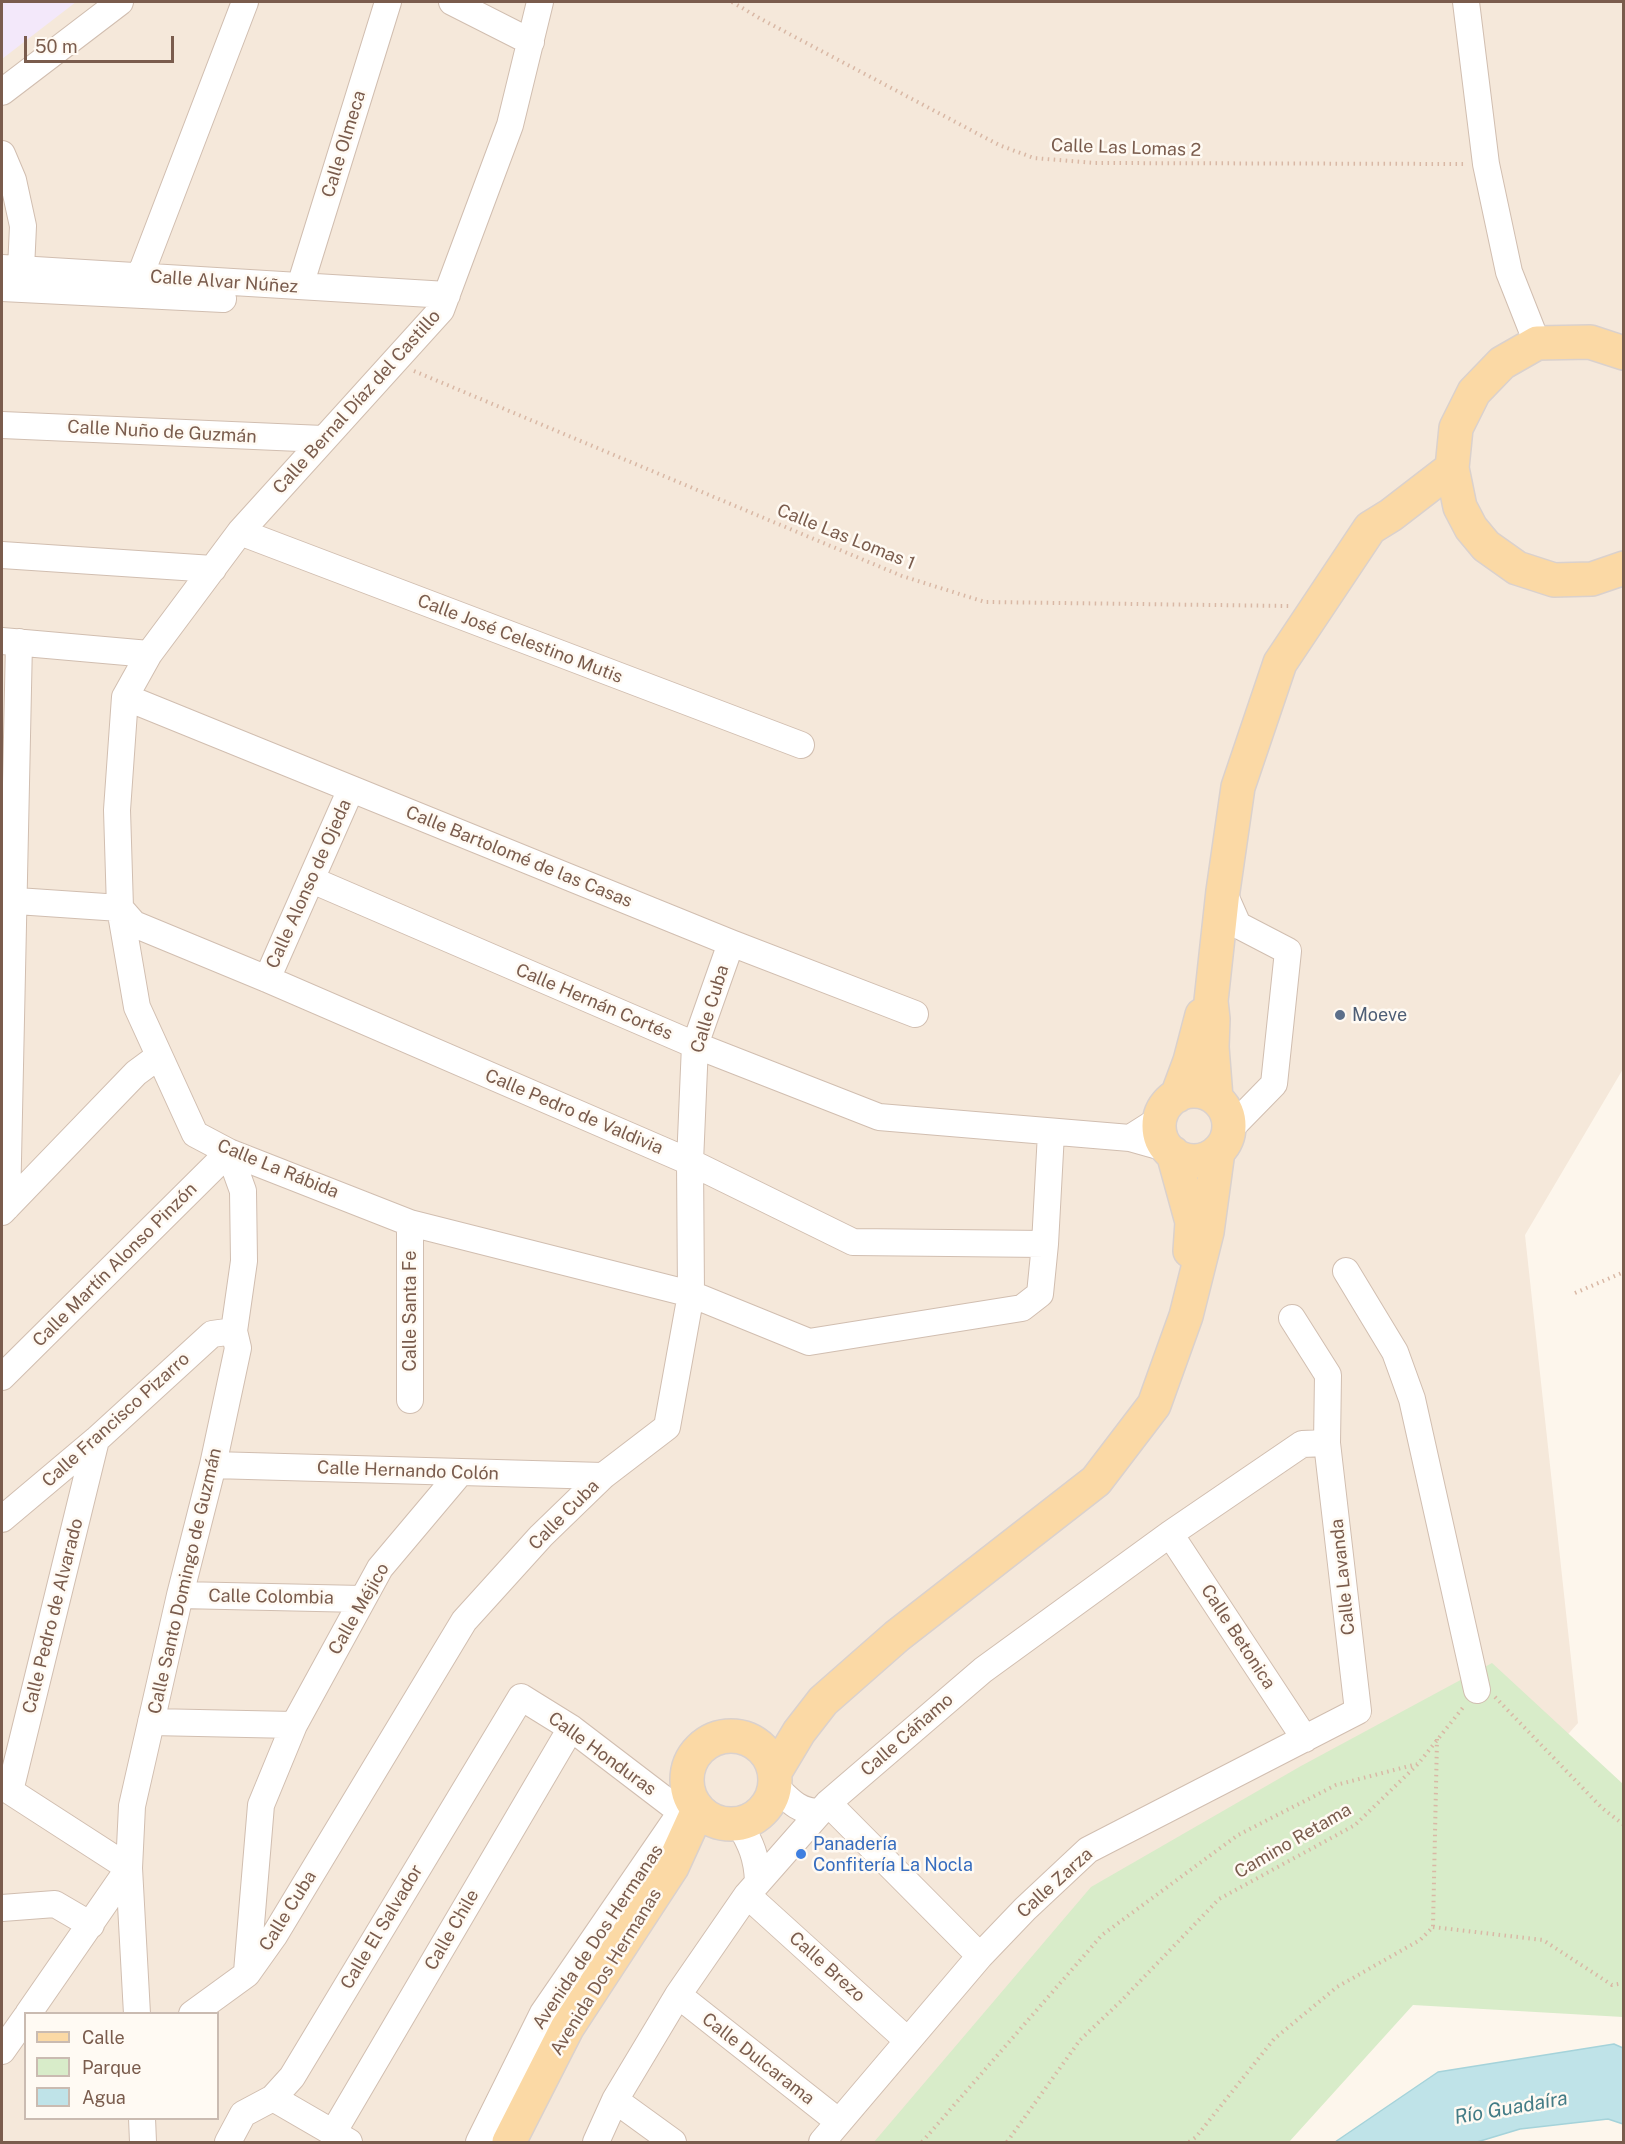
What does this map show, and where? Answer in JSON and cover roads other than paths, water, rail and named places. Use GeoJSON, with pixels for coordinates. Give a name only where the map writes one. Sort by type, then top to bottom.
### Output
{"type":"FeatureCollection","features":[{"type":"Feature","properties":{"kind":"main road"},"geometry":{"type":"LineString","coordinates":[[1623,353],[1590,342],[1537,343],[1502,363],[1474,392],[1456,428],[1452,468],[1460,507],[1471,528],[1486,546],[1517,568],[1554,580],[1592,579],[1623,568]]}},
{"type":"Feature","properties":{"kind":"main road"},"geometry":{"type":"LineString","coordinates":[[1216,1098],[1211,1001],[1222,891],[1238,787],[1280,663],[1370,528],[1391,515],[1452,468]]}},
{"type":"Feature","properties":{"kind":"main road"},"geometry":{"type":"LineString","coordinates":[[1391,515],[1460,507]]}},
{"type":"Feature","properties":{"kind":"main road"},"geometry":{"type":"LineString","coordinates":[[1186,1316],[1192,1222],[1170,1130],[1201,1018],[1211,1001]]}},
{"type":"Feature","properties":{"kind":"main road"},"geometry":{"type":"LineString","coordinates":[[823,1701],[780,1725],[744,1737],[716,1738],[694,1755],[686,1781],[706,1814],[756,1817],[763,1811],[769,1804],[775,1779],[799,1731],[823,1701],[897,1636],[1096,1480],[1154,1405],[1186,1316],[1207,1232],[1224,1141],[1228,1118],[1224,1107],[1216,1098],[1201,1092],[1184,1092],[1170,1130],[1186,1160],[1206,1159],[1224,1141]]}},
{"type":"Feature","properties":{"kind":"main road"},"geometry":{"type":"LineString","coordinates":[[744,1737],[758,1745],[769,1757],[775,1779]]}},
{"type":"Feature","properties":{"kind":"main road","name":"Avenida Dos Hermanas"},"geometry":{"type":"LineString","coordinates":[[509,2142],[567,2028],[706,1814]]}},
{"type":"Feature","properties":{"kind":"street"},"geometry":{"type":"LineString","coordinates":[[2,92],[120,2]]}},
{"type":"Feature","properties":{"kind":"street"},"geometry":{"type":"LineString","coordinates":[[140,276],[245,2]]}},
{"type":"Feature","properties":{"kind":"street","name":"Calle Olmeca"},"geometry":{"type":"LineString","coordinates":[[300,286],[388,2]]}},
{"type":"Feature","properties":{"kind":"street"},"geometry":{"type":"LineString","coordinates":[[452,2],[531,42]]}},
{"type":"Feature","properties":{"kind":"street","name":"Calle Bernal Díaz del Castillo"},"geometry":{"type":"LineString","coordinates":[[125,698],[149,654],[240,532],[444,303],[510,125],[540,2]]}},
{"type":"Feature","properties":{"kind":"street"},"geometry":{"type":"LineString","coordinates":[[1466,2],[1486,164],[1509,272],[1537,343]]}},
{"type":"Feature","properties":{"kind":"street"},"geometry":{"type":"LineString","coordinates":[[2,154],[13,180],[23,226],[11,268]]}},
{"type":"Feature","properties":{"kind":"street","name":"Calle Alvar Núñez"},"geometry":{"type":"LineString","coordinates":[[11,268],[300,286],[444,303]]}},
{"type":"Feature","properties":{"kind":"street","name":"Calle Alvar Núñez"},"geometry":{"type":"LineString","coordinates":[[2,288],[444,303]]}},
{"type":"Feature","properties":{"kind":"street","name":"Calle Nuño de Guzmán"},"geometry":{"type":"LineString","coordinates":[[2,425],[323,439]]}},
{"type":"Feature","properties":{"kind":"street","name":"Calle José Celestino Mutis"},"geometry":{"type":"LineString","coordinates":[[240,532],[801,746]]}},
{"type":"Feature","properties":{"kind":"street"},"geometry":{"type":"LineString","coordinates":[[2,555],[213,569]]}},
{"type":"Feature","properties":{"kind":"street"},"geometry":{"type":"LineString","coordinates":[[4,1209],[10,641],[149,654]]}},
{"type":"Feature","properties":{"kind":"street","name":"Calle Bartolomé de las Casas"},"geometry":{"type":"LineString","coordinates":[[125,698],[731,943],[915,1014]]}},
{"type":"Feature","properties":{"kind":"street","name":"Calle La Rábida"},"geometry":{"type":"LineString","coordinates":[[125,698],[117,810],[120,908],[137,1007],[195,1134],[229,1152],[411,1223],[691,1294],[809,1342],[1022,1308],[1040,1294],[1051,1133]]}},
{"type":"Feature","properties":{"kind":"street","name":"Calle Alonso de Ojeda"},"geometry":{"type":"LineString","coordinates":[[267,979],[351,789]]}},
{"type":"Feature","properties":{"kind":"street","name":"Calle Hernán Cortés"},"geometry":{"type":"LineString","coordinates":[[312,880],[695,1045],[879,1117],[1130,1138],[1170,1130]]}},
{"type":"Feature","properties":{"kind":"street"},"geometry":{"type":"LineString","coordinates":[[1222,891],[1238,925],[1288,951],[1274,1084],[1224,1141]]}},
{"type":"Feature","properties":{"kind":"street"},"geometry":{"type":"LineString","coordinates":[[7,900],[120,908]]}},
{"type":"Feature","properties":{"kind":"street","name":"Calle Pedro de Valdivia"},"geometry":{"type":"LineString","coordinates":[[120,908],[134,924],[690,1162],[853,1242],[1045,1244]]}},
{"type":"Feature","properties":{"kind":"street","name":"Calle Cuba"},"geometry":{"type":"LineString","coordinates":[[193,2012],[247,1974],[274,1936],[464,1621],[541,1536],[603,1476],[667,1427],[691,1294],[690,1162],[695,1045],[731,943]]}},
{"type":"Feature","properties":{"kind":"street"},"geometry":{"type":"LineString","coordinates":[[4,1209],[136,1073],[159,1056]]}},
{"type":"Feature","properties":{"kind":"street","name":"Calle Santo Domingo de Guzmán"},"geometry":{"type":"LineString","coordinates":[[137,2012],[129,1868],[132,1806],[180,1595],[213,1465],[238,1348],[234,1332],[244,1261],[243,1191],[229,1152]]}},
{"type":"Feature","properties":{"kind":"street","name":"Calle Martín Alonso Pinzón"},"geometry":{"type":"LineString","coordinates":[[2,1377],[229,1152]]}},
{"type":"Feature","properties":{"kind":"street","name":"Calle Santa Fe"},"geometry":{"type":"LineString","coordinates":[[410,1400],[411,1223]]}},
{"type":"Feature","properties":{"kind":"street"},"geometry":{"type":"LineString","coordinates":[[1346,1271],[1395,1352],[1412,1399],[1477,1690]]}},
{"type":"Feature","properties":{"kind":"street","name":"Calle Lavanda"},"geometry":{"type":"LineString","coordinates":[[1292,1318],[1328,1375],[1327,1443],[1358,1711]]}},
{"type":"Feature","properties":{"kind":"street","name":"Calle Francisco Pizarro"},"geometry":{"type":"LineString","coordinates":[[2,1519],[96,1440],[212,1334],[234,1332]]}},
{"type":"Feature","properties":{"kind":"street","name":"Calle Pedro de Alvarado"},"geometry":{"type":"LineString","coordinates":[[6,1789],[96,1440]]}},
{"type":"Feature","properties":{"kind":"street","name":"Calle Cáñamo"},"geometry":{"type":"LineString","coordinates":[[596,2142],[615,2100],[678,1995],[753,1888],[824,1808],[983,1670],[1170,1534],[1302,1444],[1327,1443]]}},
{"type":"Feature","properties":{"kind":"street","name":"Calle Hernando Colón"},"geometry":{"type":"LineString","coordinates":[[213,1465],[603,1476]]}},
{"type":"Feature","properties":{"kind":"street","name":"Calle Méjico"},"geometry":{"type":"LineString","coordinates":[[247,1974],[261,1806],[294,1725],[380,1568],[460,1473]]}},
{"type":"Feature","properties":{"kind":"street","name":"Calle Betonica"},"geometry":{"type":"LineString","coordinates":[[1170,1534],[1305,1738]]}},
{"type":"Feature","properties":{"kind":"street","name":"Calle Colombia"},"geometry":{"type":"LineString","coordinates":[[180,1595],[362,1599]]}},
{"type":"Feature","properties":{"kind":"street","name":"Calle Honduras"},"geometry":{"type":"LineString","coordinates":[[521,1697],[706,1814]]}},
{"type":"Feature","properties":{"kind":"street","name":"Calle El Salvador"},"geometry":{"type":"LineString","coordinates":[[228,2142],[243,2114],[273,2098],[292,2077],[521,1697]]}},
{"type":"Feature","properties":{"kind":"street","name":"Calle Zarza"},"geometry":{"type":"LineString","coordinates":[[822,2142],[980,1956],[1025,1909],[1088,1850],[1358,1711]]}},
{"type":"Feature","properties":{"kind":"street"},"geometry":{"type":"LineString","coordinates":[[151,1722],[294,1725]]}},
{"type":"Feature","properties":{"kind":"street","name":"Calle Chile"},"geometry":{"type":"LineString","coordinates":[[341,2138],[571,1728]]}},
{"type":"Feature","properties":{"kind":"street"},"geometry":{"type":"LineString","coordinates":[[775,1779],[790,1801],[806,1812],[824,1808],[980,1956]]}},
{"type":"Feature","properties":{"kind":"street"},"geometry":{"type":"LineString","coordinates":[[6,1789],[129,1868],[29,2012]]}},
{"type":"Feature","properties":{"kind":"street"},"geometry":{"type":"LineString","coordinates":[[706,1814],[750,1841],[757,1860],[753,1888]]}},
{"type":"Feature","properties":{"kind":"street","name":"Avenida de Dos Hermanas"},"geometry":{"type":"LineString","coordinates":[[479,2142],[543,2013],[706,1814]]}},
{"type":"Feature","properties":{"kind":"street","name":"Calle Brezo"},"geometry":{"type":"LineString","coordinates":[[753,1888],[907,2040]]}},
{"type":"Feature","properties":{"kind":"street"},"geometry":{"type":"LineString","coordinates":[[2,1908],[56,1904],[91,1925]]}},
{"type":"Feature","properties":{"kind":"street","name":"Calle Dulcarama"},"geometry":{"type":"LineString","coordinates":[[678,1995],[838,2122]]}},
{"type":"Feature","properties":{"kind":"street"},"geometry":{"type":"LineString","coordinates":[[2,2051],[24,2020]]}},
{"type":"Feature","properties":{"kind":"street"},"geometry":{"type":"LineString","coordinates":[[273,2098],[341,2138]]}},
{"type":"Feature","properties":{"kind":"street"},"geometry":{"type":"LineString","coordinates":[[615,2100],[673,2142]]}},
{"type":"Feature","properties":{"kind":"street"},"geometry":{"type":"LineString","coordinates":[[142,2120],[142,2142]]}},
{"type":"Feature","properties":{"kind":"water","name":"Río Guadaíra"},"geometry":{"type":"Polygon","coordinates":[[[1614,2044],[1623,2048],[1623,2124],[1608,2119],[1520,2129],[1477,2142],[1335,2142],[1438,2072],[1614,2044]]]}},
{"type":"Feature","properties":{"kind":"place","name":"Moeve"},"geometry":{"type":"Point","coordinates":[1340,1015]}},
{"type":"Feature","properties":{"kind":"place","name":"Panadería Confitería La Nocla"},"geometry":{"type":"Point","coordinates":[801,1854]}}]}
